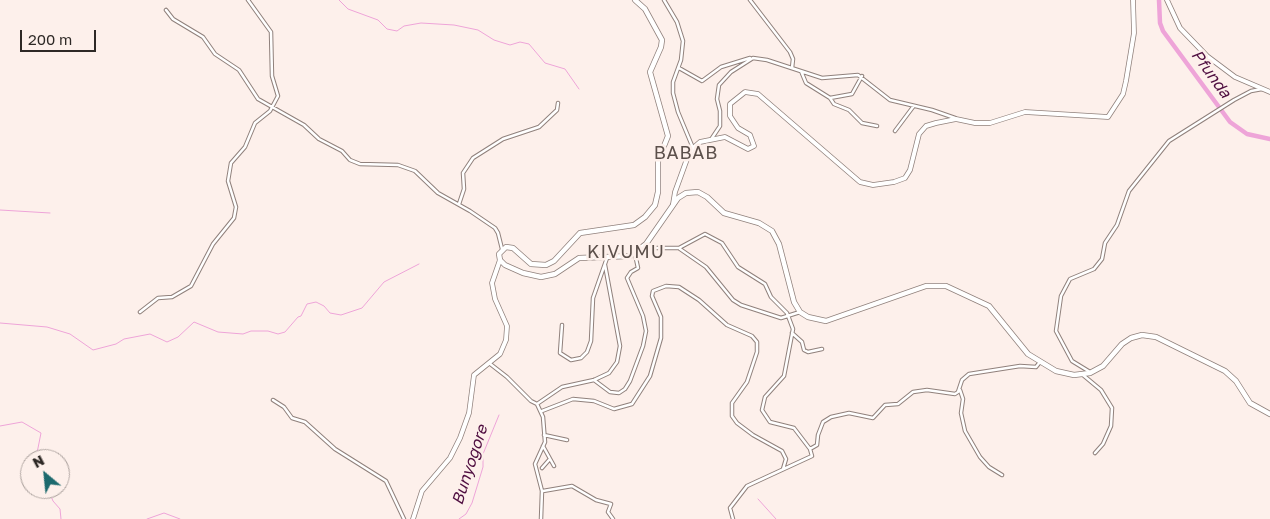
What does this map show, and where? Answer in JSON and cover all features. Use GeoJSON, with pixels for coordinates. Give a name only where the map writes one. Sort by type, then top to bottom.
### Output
{"type":"FeatureCollection","features":[{"type":"Feature","properties":{"kind":"highway"},"geometry":{"type":"LineString","coordinates":[[635,0],[645,9],[662,40],[661,47],[650,72],[668,136],[658,160],[657,196],[653,208],[641,221],[634,225],[580,234],[554,260],[542,266],[528,262],[511,246],[502,249],[499,254],[500,260],[523,273],[541,277],[555,274],[579,258],[634,254],[642,248],[660,226],[673,204],[686,193],[698,192],[707,197],[724,213],[759,223],[772,231],[780,244],[794,302],[800,312],[812,319],[826,320],[922,287],[943,286],[957,290],[989,306],[1026,350],[1040,362],[1065,374],[1083,375],[1092,373],[1103,366],[1122,344],[1131,338],[1142,335],[1156,337],[1226,371],[1236,381],[1250,403],[1270,414]]}},
{"type":"Feature","properties":{"kind":"main road"},"geometry":{"type":"LineString","coordinates":[[673,204],[675,192],[693,148],[700,142],[725,136],[748,149],[753,147],[754,142],[750,135],[732,121],[730,107],[740,94],[754,92],[860,182],[876,185],[905,178],[910,170],[919,134],[923,128],[956,119],[975,123],[990,123],[1025,112],[1104,119],[1108,117],[1123,94],[1134,33],[1133,0]]}},
{"type":"Feature","properties":{"kind":"main road"},"geometry":{"type":"LineString","coordinates":[[1167,0],[1180,28],[1207,56],[1235,77],[1270,92]]}},
{"type":"Feature","properties":{"kind":"main road"},"geometry":{"type":"LineString","coordinates":[[413,519],[422,490],[450,458],[460,438],[469,413],[474,375],[500,354],[508,333],[495,299],[492,283],[500,260]]}},
{"type":"Feature","properties":{"kind":"street"},"geometry":{"type":"LineString","coordinates":[[140,312],[158,298],[172,297],[191,286],[213,244],[235,215],[236,206],[228,181],[231,163],[245,147],[255,123],[273,107],[278,96],[272,76],[271,32],[248,0]]}},
{"type":"Feature","properties":{"kind":"street"},"geometry":{"type":"LineString","coordinates":[[664,0],[677,22],[683,41],[678,68],[673,82],[673,93],[678,112],[693,148]]}},
{"type":"Feature","properties":{"kind":"street"},"geometry":{"type":"LineString","coordinates":[[750,0],[790,52],[793,59],[792,68]]}},
{"type":"Feature","properties":{"kind":"street"},"geometry":{"type":"LineString","coordinates":[[166,10],[173,19],[203,36],[215,54],[239,70],[255,96],[304,125],[319,139],[338,148],[350,160],[360,164],[398,165],[415,171],[438,193],[459,204],[496,230],[502,249]]}},
{"type":"Feature","properties":{"kind":"street"},"geometry":{"type":"LineString","coordinates":[[678,68],[702,80],[728,64],[753,58],[828,78],[858,74],[890,100],[932,110],[956,119]]}},
{"type":"Feature","properties":{"kind":"street"},"geometry":{"type":"LineString","coordinates":[[712,138],[720,126],[720,111],[717,99],[719,85],[731,72],[753,58]]}},
{"type":"Feature","properties":{"kind":"street"},"geometry":{"type":"LineString","coordinates":[[801,72],[806,83],[830,98],[834,104],[849,110],[862,123],[877,126]]}},
{"type":"Feature","properties":{"kind":"street"},"geometry":{"type":"LineString","coordinates":[[830,98],[852,94],[862,76]]}},
{"type":"Feature","properties":{"kind":"street"},"geometry":{"type":"LineString","coordinates":[[1251,91],[1252,84]]}},
{"type":"Feature","properties":{"kind":"street"},"geometry":{"type":"LineString","coordinates":[[1092,373],[1072,361],[1056,331],[1061,296],[1070,279],[1094,269],[1102,259],[1105,243],[1120,218],[1129,191],[1169,141],[1251,91],[1262,90]]}},
{"type":"Feature","properties":{"kind":"street"},"geometry":{"type":"LineString","coordinates":[[459,204],[464,188],[463,173],[473,158],[503,139],[540,128],[558,110],[558,103]]}},
{"type":"Feature","properties":{"kind":"street"},"geometry":{"type":"LineString","coordinates":[[895,131],[913,107]]}},
{"type":"Feature","properties":{"kind":"street"},"geometry":{"type":"LineString","coordinates":[[642,248],[679,248],[704,234],[714,238],[722,243],[738,267],[765,284],[772,297],[786,310],[793,325],[784,376],[765,397],[762,410],[770,422],[796,430],[813,454],[747,486],[730,508],[733,519]]}},
{"type":"Feature","properties":{"kind":"street"},"geometry":{"type":"LineString","coordinates":[[679,248],[706,267],[736,302],[768,315],[781,318],[800,312]]}},
{"type":"Feature","properties":{"kind":"street"},"geometry":{"type":"LineString","coordinates":[[594,380],[610,392],[619,392],[625,389],[630,381],[643,346],[646,331],[644,316],[627,278],[629,274],[638,268],[634,254]]}},
{"type":"Feature","properties":{"kind":"street"},"geometry":{"type":"LineString","coordinates":[[562,325],[560,353],[571,360],[581,358],[587,352],[591,340],[593,298],[608,256]]}},
{"type":"Feature","properties":{"kind":"street"},"geometry":{"type":"LineString","coordinates":[[537,404],[562,387],[594,380],[613,369],[620,351],[616,312],[605,265]]}},
{"type":"Feature","properties":{"kind":"street"},"geometry":{"type":"LineString","coordinates":[[542,411],[574,399],[594,401],[614,409],[632,404],[650,376],[661,338],[661,317],[652,296],[653,291],[662,287],[679,287],[699,300],[727,325],[756,339],[757,352],[747,382],[732,403],[732,416],[753,435],[782,451],[786,459],[783,469]]}},
{"type":"Feature","properties":{"kind":"street"},"geometry":{"type":"LineString","coordinates":[[792,333],[802,342],[804,350],[808,352],[822,349]]}},
{"type":"Feature","properties":{"kind":"street"},"geometry":{"type":"LineString","coordinates":[[810,449],[817,445],[818,435],[823,422],[831,417],[849,413],[873,418],[886,404],[898,404],[913,392],[927,390],[955,394],[960,388],[962,380],[969,374],[1020,366],[1036,367],[1040,362]]}},
{"type":"Feature","properties":{"kind":"street"},"geometry":{"type":"LineString","coordinates":[[489,363],[507,376],[542,411],[543,446],[535,464],[536,476],[542,491],[541,519]]}},
{"type":"Feature","properties":{"kind":"street"},"geometry":{"type":"LineString","coordinates":[[1083,375],[1106,395],[1112,408],[1111,426],[1103,444],[1094,453]]}},
{"type":"Feature","properties":{"kind":"street"},"geometry":{"type":"LineString","coordinates":[[960,388],[963,399],[961,413],[965,431],[980,457],[989,467],[1002,475]]}},
{"type":"Feature","properties":{"kind":"street"},"geometry":{"type":"LineString","coordinates":[[273,400],[284,407],[292,418],[304,422],[335,449],[386,481],[404,519]]}},
{"type":"Feature","properties":{"kind":"street"},"geometry":{"type":"LineString","coordinates":[[544,436],[567,440]]}},
{"type":"Feature","properties":{"kind":"street"},"geometry":{"type":"LineString","coordinates":[[543,446],[554,466]]}},
{"type":"Feature","properties":{"kind":"street"},"geometry":{"type":"LineString","coordinates":[[542,468],[549,460]]}},
{"type":"Feature","properties":{"kind":"street"},"geometry":{"type":"LineString","coordinates":[[542,491],[572,486],[596,500],[611,504],[608,511],[613,519]]}},
{"type":"Feature","properties":{"kind":"waterway"},"geometry":{"type":"LineString","coordinates":[[339,0],[348,9],[378,20],[387,29],[397,31],[404,26],[421,23],[454,25],[478,30],[494,40],[510,45],[520,42],[529,44],[545,63],[565,69],[579,89]]}},
{"type":"Feature","properties":{"kind":"waterway","name":"Pfunda"},"geometry":{"type":"LineString","coordinates":[[1159,0],[1160,23],[1163,31],[1230,122],[1247,134],[1270,139]]}},
{"type":"Feature","properties":{"kind":"waterway"},"geometry":{"type":"LineString","coordinates":[[0,210],[50,213]]}},
{"type":"Feature","properties":{"kind":"waterway"},"geometry":{"type":"LineString","coordinates":[[0,323],[47,327],[70,334],[93,350],[116,344],[124,339],[150,334],[167,342],[178,337],[194,322],[218,332],[243,334],[251,331],[268,331],[278,334],[285,332],[301,316],[307,304],[316,302],[324,306],[330,313],[341,315],[362,308],[384,282],[419,264]]}},
{"type":"Feature","properties":{"kind":"waterway","name":"Bunyogore"},"geometry":{"type":"LineString","coordinates":[[459,519],[466,514],[472,503],[483,467],[483,454],[499,415]]}},
{"type":"Feature","properties":{"kind":"waterway"},"geometry":{"type":"LineString","coordinates":[[0,426],[22,422],[41,433],[38,449]]}},
{"type":"Feature","properties":{"kind":"waterway"},"geometry":{"type":"LineString","coordinates":[[52,499],[60,509],[61,519]]}},
{"type":"Feature","properties":{"kind":"waterway"},"geometry":{"type":"LineString","coordinates":[[758,499],[776,519]]}},
{"type":"Feature","properties":{"kind":"waterway"},"geometry":{"type":"LineString","coordinates":[[147,519],[164,513],[180,519]]}},
{"type":"Feature","properties":{"kind":"district","name":"BABAB"},"geometry":{"type":"Point","coordinates":[686,153]}},
{"type":"Feature","properties":{"kind":"district","name":"KIVUMU"},"geometry":{"type":"Point","coordinates":[626,252]}}]}
